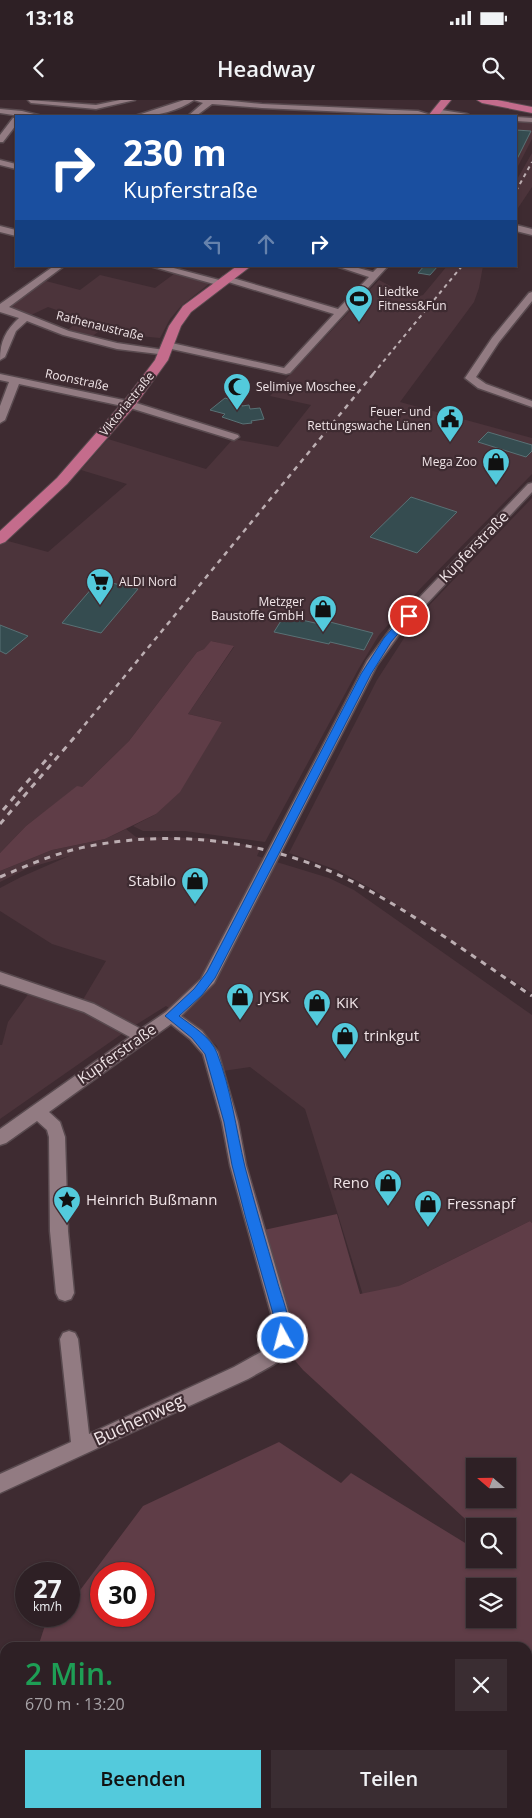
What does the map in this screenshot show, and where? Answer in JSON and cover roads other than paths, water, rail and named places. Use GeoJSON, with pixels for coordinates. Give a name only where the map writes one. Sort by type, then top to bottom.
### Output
{"type":"FeatureCollection","features":[{"type":"Feature","properties":{"kind":"main road"},"geometry":{"type":"LineString","coordinates":[[482,100],[532,110]]}},
{"type":"Feature","properties":{"kind":"main road"},"geometry":{"type":"LineString","coordinates":[[505,100],[532,105]]}},
{"type":"Feature","properties":{"kind":"main road","name":"Viktoriastraße"},"geometry":{"type":"LineString","coordinates":[[0,539],[62,481],[129,404],[157,367],[175,326],[187,309],[244,267]]}},
{"type":"Feature","properties":{"kind":"street"},"geometry":{"type":"LineString","coordinates":[[20,115],[31,100],[83,107],[98,107],[131,100]]}},
{"type":"Feature","properties":{"kind":"street"},"geometry":{"type":"LineString","coordinates":[[143,115],[178,106],[190,100]]}},
{"type":"Feature","properties":{"kind":"street"},"geometry":{"type":"LineString","coordinates":[[197,100],[206,105],[244,102],[288,108],[435,109],[451,115]]}},
{"type":"Feature","properties":{"kind":"street"},"geometry":{"type":"LineString","coordinates":[[288,108],[293,100]]}},
{"type":"Feature","properties":{"kind":"street"},"geometry":{"type":"LineString","coordinates":[[193,115],[206,105]]}},
{"type":"Feature","properties":{"kind":"street"},"geometry":{"type":"LineString","coordinates":[[85,114],[98,107]]}},
{"type":"Feature","properties":{"kind":"street"},"geometry":{"type":"LineString","coordinates":[[309,115],[316,109]]}},
{"type":"Feature","properties":{"kind":"street"},"geometry":{"type":"LineString","coordinates":[[0,111],[15,115]]}},
{"type":"Feature","properties":{"kind":"street"},"geometry":{"type":"LineString","coordinates":[[517,119],[532,120]]}},
{"type":"Feature","properties":{"kind":"street"},"geometry":{"type":"LineString","coordinates":[[0,140],[15,121]]}},
{"type":"Feature","properties":{"kind":"street"},"geometry":{"type":"LineString","coordinates":[[0,162],[15,167]]}},
{"type":"Feature","properties":{"kind":"street"},"geometry":{"type":"LineString","coordinates":[[517,228],[532,232]]}},
{"type":"Feature","properties":{"kind":"street"},"geometry":{"type":"LineString","coordinates":[[1,230],[15,233]]}},
{"type":"Feature","properties":{"kind":"street"},"geometry":{"type":"LineString","coordinates":[[1,308],[59,267]]}},
{"type":"Feature","properties":{"kind":"street"},"geometry":{"type":"LineString","coordinates":[[159,267],[223,281],[341,313],[383,267]]}},
{"type":"Feature","properties":{"kind":"street"},"geometry":{"type":"LineString","coordinates":[[344,267],[376,276]]}},
{"type":"Feature","properties":{"kind":"street"},"geometry":{"type":"LineString","coordinates":[[532,295],[495,340],[470,378],[482,386],[532,404]]}},
{"type":"Feature","properties":{"kind":"street","name":"Rathenaustraße"},"geometry":{"type":"LineString","coordinates":[[1,308],[66,333],[117,346],[166,349],[286,371],[341,313]]}},
{"type":"Feature","properties":{"kind":"street"},"geometry":{"type":"LineString","coordinates":[[0,357],[12,330],[25,318]]}},
{"type":"Feature","properties":{"kind":"street","name":"Roonstraße"},"geometry":{"type":"LineString","coordinates":[[0,376],[129,404],[234,437]]}},
{"type":"Feature","properties":{"kind":"street"},"geometry":{"type":"LineString","coordinates":[[0,420],[15,380]]}},
{"type":"Feature","properties":{"kind":"street","name":"Kupferstraße"},"geometry":{"type":"LineString","coordinates":[[0,1138],[171,1016],[198,992],[211,975],[363,679],[387,640],[532,486]]}},
{"type":"Feature","properties":{"kind":"street"},"geometry":{"type":"LineString","coordinates":[[0,978],[83,1005],[141,1036]]}},
{"type":"Feature","properties":{"kind":"street","name":"Buchenweg"},"geometry":{"type":"LineString","coordinates":[[0,1484],[223,1381],[277,1353],[283,1338],[281,1317],[263,1260],[238,1165],[230,1122],[210,1052],[196,1035],[171,1016]]}},
{"type":"Feature","properties":{"kind":"street"},"geometry":{"type":"LineString","coordinates":[[37,1111],[54,1127],[57,1137],[59,1231],[64,1293]]}},
{"type":"Feature","properties":{"kind":"street"},"geometry":{"type":"LineString","coordinates":[[69,1339],[81,1447]]}},
{"type":"Feature","properties":{"kind":"railway"},"geometry":{"type":"LineString","coordinates":[[517,189],[532,162]]}},
{"type":"Feature","properties":{"kind":"railway"},"geometry":{"type":"LineString","coordinates":[[373,374],[461,267]]}},
{"type":"Feature","properties":{"kind":"railway"},"geometry":{"type":"LineString","coordinates":[[78,733],[374,373]]}},
{"type":"Feature","properties":{"kind":"railway"},"geometry":{"type":"LineString","coordinates":[[0,824],[79,732]]}},
{"type":"Feature","properties":{"kind":"railway"},"geometry":{"type":"LineString","coordinates":[[3,810],[52,753]]}},
{"type":"Feature","properties":{"kind":"railway"},"geometry":{"type":"LineString","coordinates":[[0,877],[63,853],[120,841],[190,839],[259,848],[325,869],[380,896],[424,923],[532,996]]}},
{"type":"Feature","properties":{"kind":"place","name":"Liedtke Fitness&Fun"},"geometry":{"type":"Point","coordinates":[359,323]}},
{"type":"Feature","properties":{"kind":"place","name":"Selimiye Moschee"},"geometry":{"type":"Point","coordinates":[237,411]}},
{"type":"Feature","properties":{"kind":"place","name":"Feuer- und Rettungswache Lünen"},"geometry":{"type":"Point","coordinates":[450,443]}},
{"type":"Feature","properties":{"kind":"place","name":"Mega Zoo"},"geometry":{"type":"Point","coordinates":[496,486]}},
{"type":"Feature","properties":{"kind":"place","name":"ALDI Nord"},"geometry":{"type":"Point","coordinates":[100,606]}},
{"type":"Feature","properties":{"kind":"place","name":"Metzger Baustoffe GmbH"},"geometry":{"type":"Point","coordinates":[323,633]}},
{"type":"Feature","properties":{"kind":"place","name":"Stabilo"},"geometry":{"type":"Point","coordinates":[195,905]}},
{"type":"Feature","properties":{"kind":"place","name":"JYSK"},"geometry":{"type":"Point","coordinates":[240,1021]}},
{"type":"Feature","properties":{"kind":"place","name":"KiK"},"geometry":{"type":"Point","coordinates":[317,1027]}},
{"type":"Feature","properties":{"kind":"place","name":"trinkgut"},"geometry":{"type":"Point","coordinates":[345,1060]}},
{"type":"Feature","properties":{"kind":"place","name":"Reno"},"geometry":{"type":"Point","coordinates":[388,1207]}},
{"type":"Feature","properties":{"kind":"place","name":"Heinrich Bußmann"},"geometry":{"type":"Point","coordinates":[67,1224]}},
{"type":"Feature","properties":{"kind":"place","name":"Fressnapf"},"geometry":{"type":"Point","coordinates":[428,1228]}}]}
